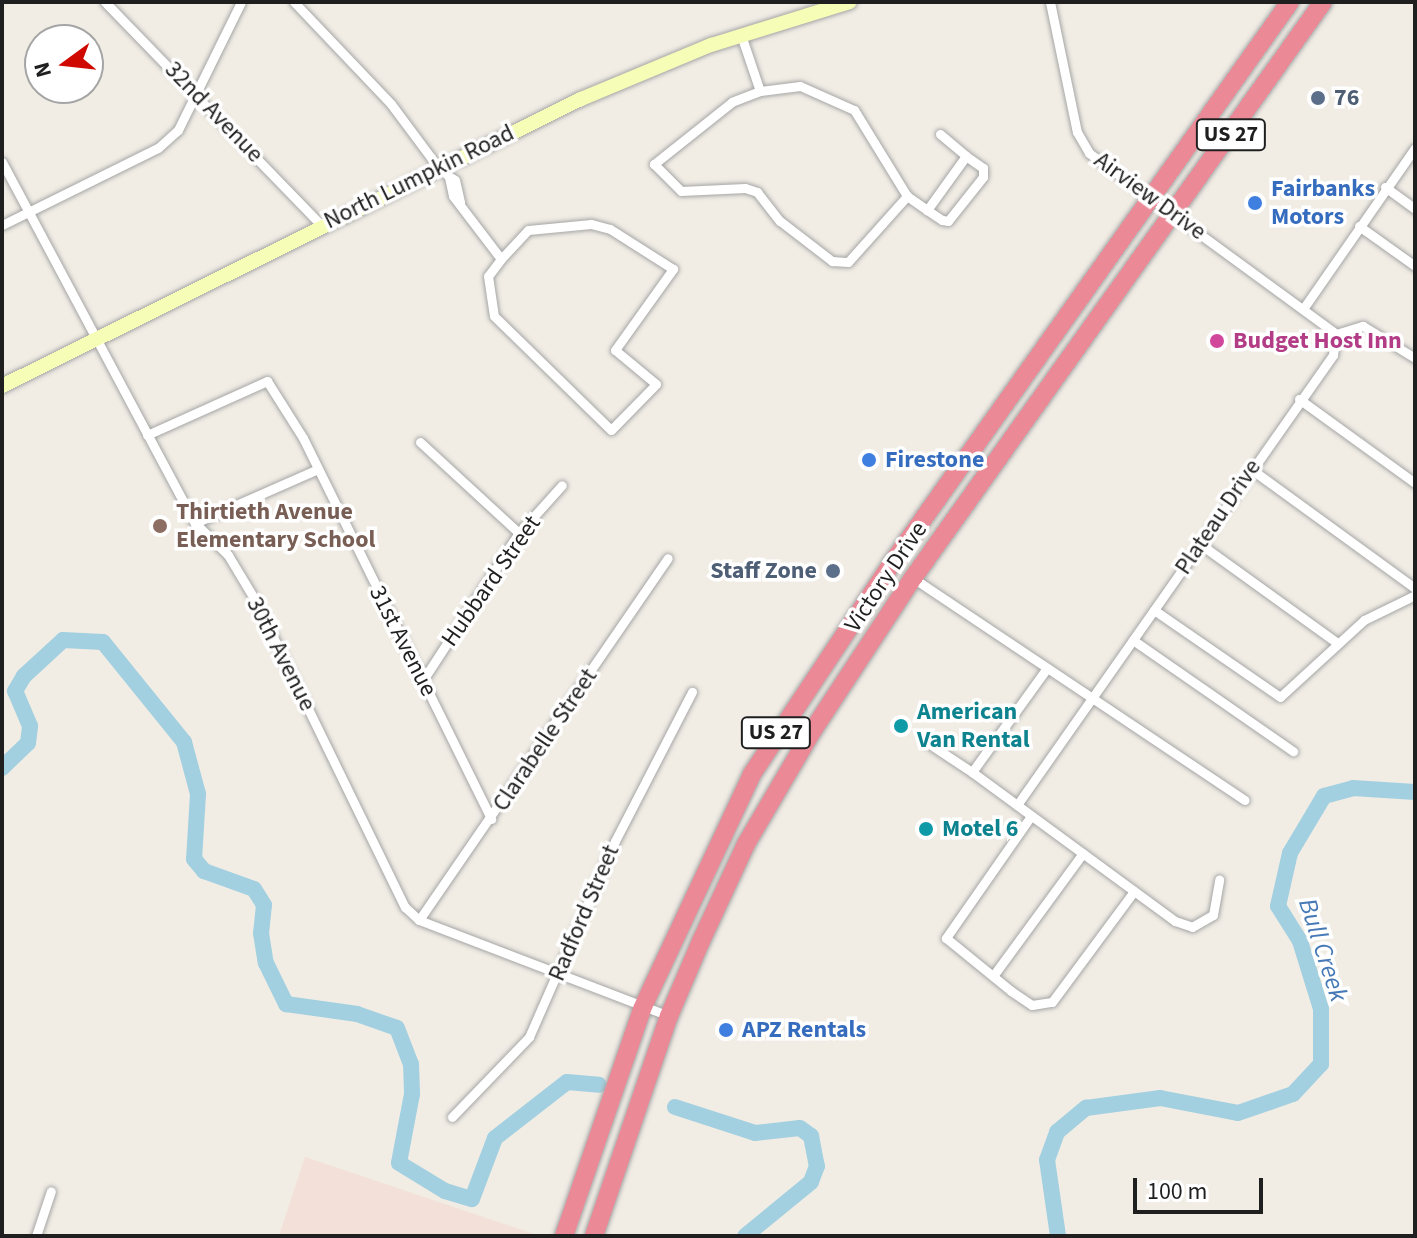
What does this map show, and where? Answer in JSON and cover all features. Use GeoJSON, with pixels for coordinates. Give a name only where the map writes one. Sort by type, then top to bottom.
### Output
{"type":"FeatureCollection","features":[{"type":"Feature","properties":{"kind":"highway","name":"Victory Drive"},"geometry":{"type":"LineString","coordinates":[[564,1236],[642,1009],[752,774],[892,563],[1290,2]]}},
{"type":"Feature","properties":{"kind":"highway","name":"Victory Drive"},"geometry":{"type":"LineString","coordinates":[[594,1236],[669,1016],[746,844],[813,730],[913,578],[1175,215],[1323,2]]}},
{"type":"Feature","properties":{"kind":"highway"},"geometry":{"type":"LineString","coordinates":[[892,563],[913,578]]}},
{"type":"Feature","properties":{"kind":"street","name":"32nd Avenue"},"geometry":{"type":"LineString","coordinates":[[105,2],[198,93],[321,225]]}},
{"type":"Feature","properties":{"kind":"street"},"geometry":{"type":"LineString","coordinates":[[2,225],[158,148],[178,130],[241,2]]}},
{"type":"Feature","properties":{"kind":"street"},"geometry":{"type":"LineString","coordinates":[[294,2],[391,104],[443,170],[448,186],[474,228],[501,259]]}},
{"type":"Feature","properties":{"kind":"street","name":"North Lumpkin Road"},"geometry":{"type":"LineString","coordinates":[[2,386],[93,338],[321,225],[443,170],[581,99],[741,35],[850,2]]}},
{"type":"Feature","properties":{"kind":"street","name":"Airview Drive"},"geometry":{"type":"LineString","coordinates":[[1050,2],[1077,132],[1089,153],[1336,334]]}},
{"type":"Feature","properties":{"kind":"street"},"geometry":{"type":"LineString","coordinates":[[741,35],[760,91]]}},
{"type":"Feature","properties":{"kind":"street"},"geometry":{"type":"LineString","coordinates":[[907,196],[856,258],[839,263],[780,221],[757,192],[745,188],[691,194],[671,185],[654,164],[732,102],[760,91],[800,86],[854,110],[907,196],[942,220],[953,219],[983,177],[983,168],[940,134]]}},
{"type":"Feature","properties":{"kind":"street"},"geometry":{"type":"LineString","coordinates":[[1303,309],[1385,187],[1413,153]]}},
{"type":"Feature","properties":{"kind":"street"},"geometry":{"type":"LineString","coordinates":[[927,210],[966,156]]}},
{"type":"Feature","properties":{"kind":"street","name":"30th Avenue"},"geometry":{"type":"LineString","coordinates":[[2,162],[93,338],[195,523],[228,555],[255,600],[405,907],[419,920]]}},
{"type":"Feature","properties":{"kind":"street"},"geometry":{"type":"LineString","coordinates":[[1385,187],[1415,209]]}},
{"type":"Feature","properties":{"kind":"street"},"geometry":{"type":"LineString","coordinates":[[591,224],[610,229],[673,269],[615,350],[656,384],[611,430],[494,316],[488,276],[501,259],[528,230],[591,224]]}},
{"type":"Feature","properties":{"kind":"street"},"geometry":{"type":"LineString","coordinates":[[1359,226],[1415,266]]}},
{"type":"Feature","properties":{"kind":"street"},"geometry":{"type":"LineString","coordinates":[[1336,334],[1363,326],[1415,358]]}},
{"type":"Feature","properties":{"kind":"street","name":"Plateau Drive"},"geometry":{"type":"LineString","coordinates":[[1017,805],[1299,399],[1333,355],[1336,334]]}},
{"type":"Feature","properties":{"kind":"street","name":"31st Avenue"},"geometry":{"type":"LineString","coordinates":[[147,435],[267,381],[290,413],[491,819]]}},
{"type":"Feature","properties":{"kind":"street"},"geometry":{"type":"LineString","coordinates":[[1299,399],[1415,483]]}},
{"type":"Feature","properties":{"kind":"street"},"geometry":{"type":"LineString","coordinates":[[420,442],[519,533]]}},
{"type":"Feature","properties":{"kind":"street"},"geometry":{"type":"LineString","coordinates":[[1251,469],[1415,588]]}},
{"type":"Feature","properties":{"kind":"street"},"geometry":{"type":"LineString","coordinates":[[195,523],[316,470]]}},
{"type":"Feature","properties":{"kind":"street","name":"Hubbard Street"},"geometry":{"type":"LineString","coordinates":[[423,680],[519,533],[562,485]]}},
{"type":"Feature","properties":{"kind":"street"},"geometry":{"type":"LineString","coordinates":[[1200,544],[1336,642]]}},
{"type":"Feature","properties":{"kind":"street","name":"Clarabelle Street"},"geometry":{"type":"LineString","coordinates":[[419,920],[668,558]]}},
{"type":"Feature","properties":{"kind":"street"},"geometry":{"type":"LineString","coordinates":[[913,578],[1245,800]]}},
{"type":"Feature","properties":{"kind":"street"},"geometry":{"type":"LineString","coordinates":[[1154,610],[1280,697],[1336,642],[1364,620],[1415,595]]}},
{"type":"Feature","properties":{"kind":"street"},"geometry":{"type":"LineString","coordinates":[[1133,640],[1293,751]]}},
{"type":"Feature","properties":{"kind":"street"},"geometry":{"type":"LineString","coordinates":[[972,772],[1047,668]]}},
{"type":"Feature","properties":{"kind":"street","name":"Radford Street"},"geometry":{"type":"LineString","coordinates":[[452,1117],[529,1037],[615,841],[692,692]]}},
{"type":"Feature","properties":{"kind":"street"},"geometry":{"type":"LineString","coordinates":[[928,743],[1134,891],[1192,927],[1213,915],[1219,880]]}},
{"type":"Feature","properties":{"kind":"street"},"geometry":{"type":"LineString","coordinates":[[1031,816],[946,938],[1032,1005],[1052,1002],[1134,891]]}},
{"type":"Feature","properties":{"kind":"street"},"geometry":{"type":"LineString","coordinates":[[993,976],[1083,853]]}},
{"type":"Feature","properties":{"kind":"street"},"geometry":{"type":"LineString","coordinates":[[419,920],[642,1009],[669,1016]]}},
{"type":"Feature","properties":{"kind":"street"},"geometry":{"type":"LineString","coordinates":[[36,1236],[51,1191]]}},
{"type":"Feature","properties":{"kind":"shaded area"},"geometry":{"type":"Polygon","coordinates":[[[305,1157],[540,1236],[279,1236],[305,1157]]]}},
{"type":"Feature","properties":{"kind":"waterway"},"geometry":{"type":"LineString","coordinates":[[2,768],[28,743],[30,726],[15,691],[24,676],[63,640],[103,642],[184,742],[198,794],[194,859],[204,871],[254,889],[264,905],[261,933],[266,963],[286,1004],[357,1014],[397,1028],[411,1064],[412,1094],[399,1163],[445,1191],[472,1199],[495,1138],[567,1082],[599,1085]]}},
{"type":"Feature","properties":{"kind":"waterway","name":"Bull Creek"},"geometry":{"type":"LineString","coordinates":[[1058,1236],[1047,1160],[1057,1132],[1086,1108],[1160,1098],[1238,1113],[1293,1094],[1321,1064],[1321,1009],[1300,941],[1278,906],[1290,853],[1324,796],[1353,788],[1415,792]]}},
{"type":"Feature","properties":{"kind":"waterway"},"geometry":{"type":"LineString","coordinates":[[675,1107],[755,1133],[800,1128],[811,1136],[817,1166],[811,1182],[745,1236]]}},
{"type":"Feature","properties":{"kind":"place","name":"76"},"geometry":{"type":"Point","coordinates":[1318,98]}},
{"type":"Feature","properties":{"kind":"place","name":"Fairbanks Motors"},"geometry":{"type":"Point","coordinates":[1255,203]}},
{"type":"Feature","properties":{"kind":"place","name":"Budget Host Inn"},"geometry":{"type":"Point","coordinates":[1217,341]}},
{"type":"Feature","properties":{"kind":"place","name":"Firestone"},"geometry":{"type":"Point","coordinates":[869,460]}},
{"type":"Feature","properties":{"kind":"place","name":"Thirtieth Avenue Elementary School"},"geometry":{"type":"Point","coordinates":[160,526]}},
{"type":"Feature","properties":{"kind":"place","name":"Staff Zone"},"geometry":{"type":"Point","coordinates":[833,571]}},
{"type":"Feature","properties":{"kind":"place","name":"American Van Rental"},"geometry":{"type":"Point","coordinates":[901,726]}},
{"type":"Feature","properties":{"kind":"place","name":"Motel 6"},"geometry":{"type":"Point","coordinates":[926,829]}},
{"type":"Feature","properties":{"kind":"place","name":"APZ Rentals"},"geometry":{"type":"Point","coordinates":[726,1030]}}]}
